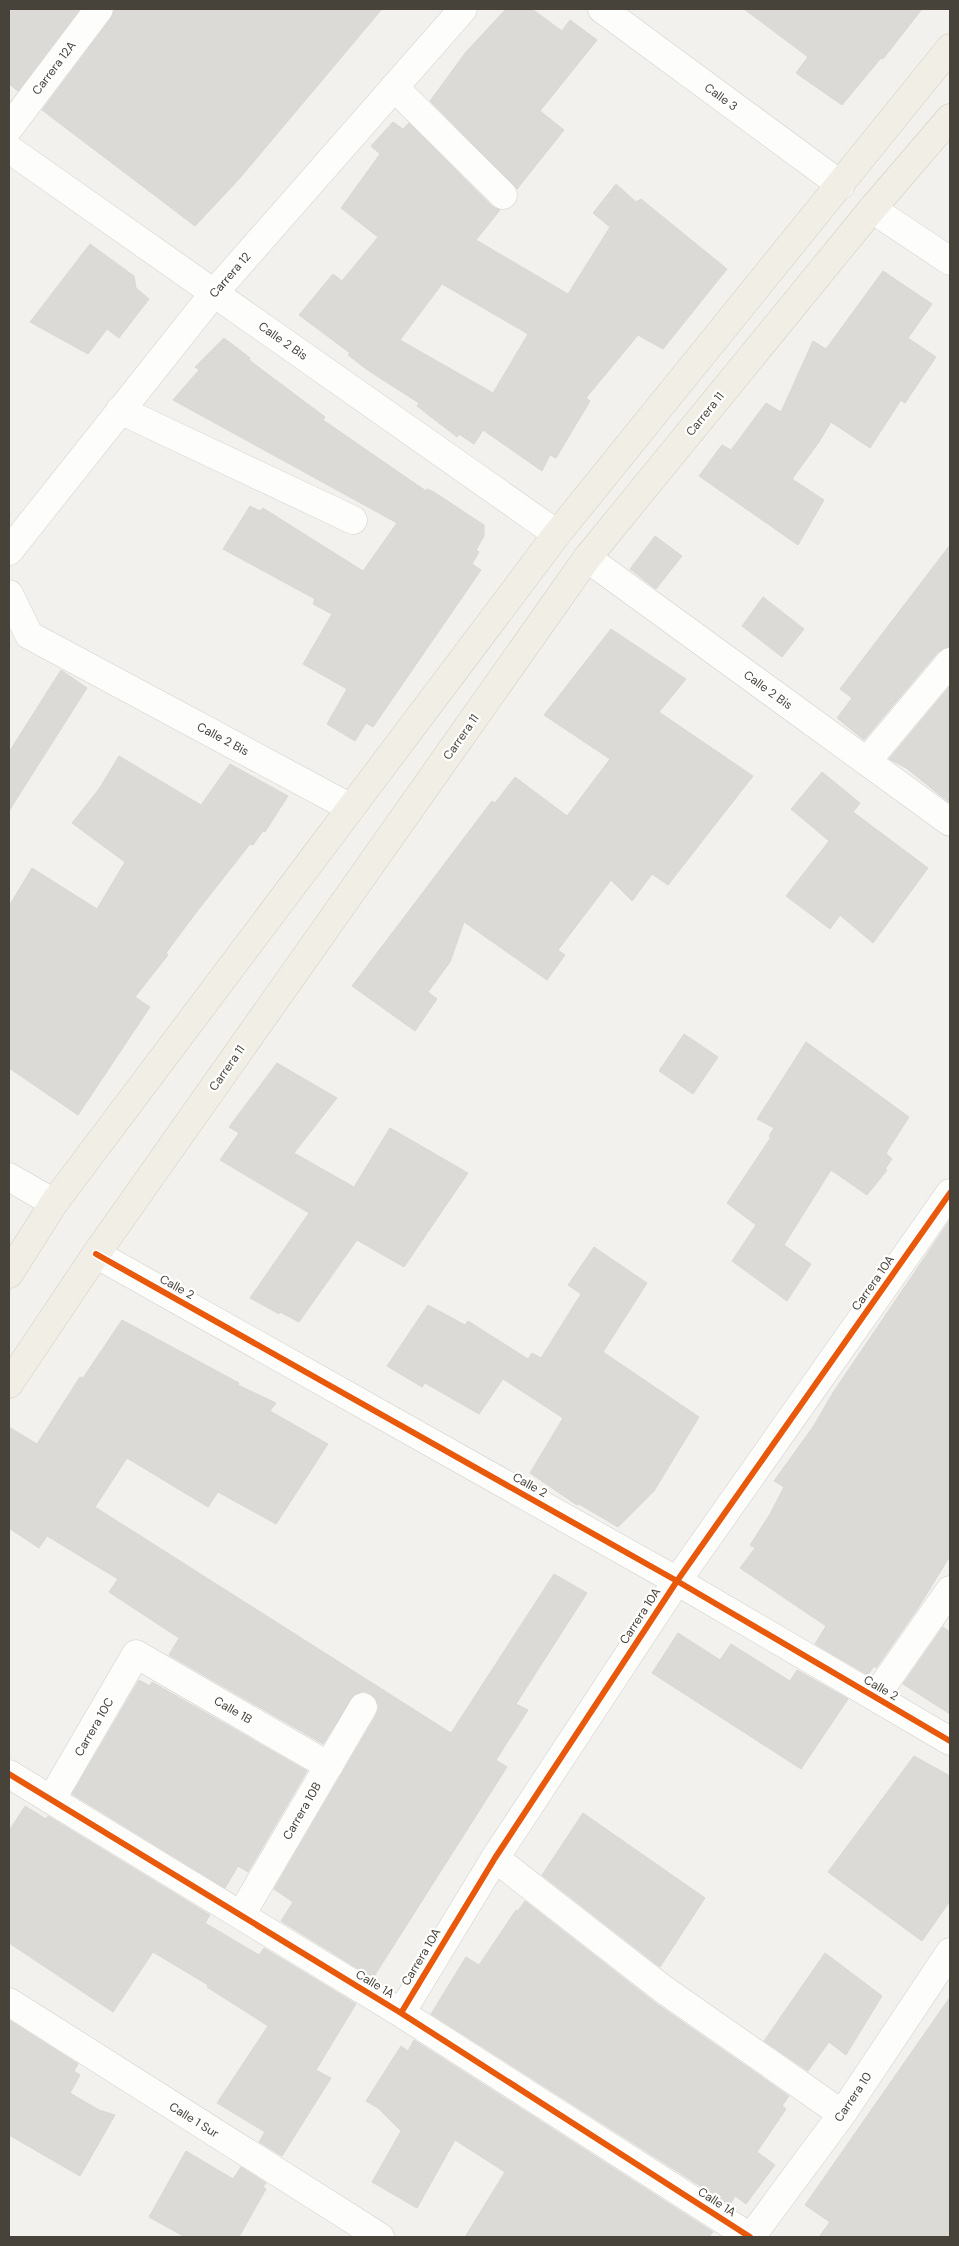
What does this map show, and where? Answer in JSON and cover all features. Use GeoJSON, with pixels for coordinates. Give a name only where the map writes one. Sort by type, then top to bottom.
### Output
{"type":"FeatureCollection","features":[{"type":"Feature","properties":{"kind":"main road"},"geometry":{"type":"LineString","coordinates":[[9,1274],[54,1203],[557,534],[950,48]]}},
{"type":"Feature","properties":{"kind":"main road","name":"Carrera 11"},"geometry":{"type":"LineString","coordinates":[[9,1384],[96,1254],[587,558],[872,209],[950,118]]}},
{"type":"Feature","properties":{"kind":"street","name":"Carrera 12A"},"geometry":{"type":"LineString","coordinates":[[9,128],[99,9]]}},
{"type":"Feature","properties":{"kind":"street","name":"Carrera 12"},"geometry":{"type":"LineString","coordinates":[[9,551],[214,293],[462,9]]}},
{"type":"Feature","properties":{"kind":"street","name":"Calle 3"},"geometry":{"type":"LineString","coordinates":[[602,9],[841,185]]}},
{"type":"Feature","properties":{"kind":"street"},"geometry":{"type":"LineString","coordinates":[[394,87],[503,195]]}},
{"type":"Feature","properties":{"kind":"street","name":"Calle 2 Bis"},"geometry":{"type":"LineString","coordinates":[[9,149],[557,534]]}},
{"type":"Feature","properties":{"kind":"street"},"geometry":{"type":"LineString","coordinates":[[872,209],[950,261]]}},
{"type":"Feature","properties":{"kind":"street"},"geometry":{"type":"LineString","coordinates":[[120,410],[353,520]]}},
{"type":"Feature","properties":{"kind":"street","name":"Calle 2 Bis"},"geometry":{"type":"LineString","coordinates":[[587,558],[950,822]]}},
{"type":"Feature","properties":{"kind":"street","name":"Calle 2 Bis"},"geometry":{"type":"LineString","coordinates":[[9,594],[29,635],[351,808]]}},
{"type":"Feature","properties":{"kind":"street"},"geometry":{"type":"LineString","coordinates":[[866,761],[950,662]]}},
{"type":"Feature","properties":{"kind":"street"},"geometry":{"type":"LineString","coordinates":[[9,1176],[54,1203]]}},
{"type":"Feature","properties":{"kind":"street","name":"Carrera 10A"},"geometry":{"type":"LineString","coordinates":[[401,2012],[495,1858],[677,1581],[950,1193]]}},
{"type":"Feature","properties":{"kind":"street","name":"Calle 2"},"geometry":{"type":"LineString","coordinates":[[96,1254],[677,1581],[950,1741]]}},
{"type":"Feature","properties":{"kind":"street"},"geometry":{"type":"LineString","coordinates":[[874,1697],[950,1590]]}},
{"type":"Feature","properties":{"kind":"street","name":"Calle 1B"},"geometry":{"type":"LineString","coordinates":[[136,1654],[329,1766]]}},
{"type":"Feature","properties":{"kind":"street","name":"Carrera 10C"},"geometry":{"type":"LineString","coordinates":[[51,1800],[136,1654]]}},
{"type":"Feature","properties":{"kind":"street","name":"Carrera 10B"},"geometry":{"type":"LineString","coordinates":[[241,1915],[363,1708]]}},
{"type":"Feature","properties":{"kind":"street","name":"Calle 1A"},"geometry":{"type":"LineString","coordinates":[[9,1774],[401,2012],[750,2237]]}},
{"type":"Feature","properties":{"kind":"street"},"geometry":{"type":"LineString","coordinates":[[495,1858],[663,1989],[842,2114]]}},
{"type":"Feature","properties":{"kind":"street","name":"Carrera 10"},"geometry":{"type":"LineString","coordinates":[[750,2237],[842,2114],[950,1952]]}},
{"type":"Feature","properties":{"kind":"street","name":"Calle 1 Sur"},"geometry":{"type":"LineString","coordinates":[[9,2002],[380,2237]]}},
{"type":"Feature","properties":{"kind":"building"},"geometry":{"type":"Polygon","coordinates":[[[9,9],[80,9],[18,91],[9,84],[9,9]]]}},
{"type":"Feature","properties":{"kind":"building"},"geometry":{"type":"Polygon","coordinates":[[[114,9],[382,9],[240,178],[195,226],[42,110],[111,18],[114,9]]]}},
{"type":"Feature","properties":{"kind":"building"},"geometry":{"type":"Polygon","coordinates":[[[506,9],[532,9],[562,31],[570,20],[597,40],[540,111],[564,130],[517,189],[430,101],[466,52],[506,9]]]}},
{"type":"Feature","properties":{"kind":"building"},"geometry":{"type":"Polygon","coordinates":[[[744,9],[922,9],[883,59],[881,58],[842,105],[796,73],[808,57],[744,9]]]}},
{"type":"Feature","properties":{"kind":"building"},"geometry":{"type":"Polygon","coordinates":[[[393,122],[403,129],[409,123],[492,206],[500,210],[476,240],[568,294],[610,227],[593,213],[616,184],[636,202],[641,199],[727,269],[663,349],[638,335],[586,398],[590,401],[556,458],[550,455],[542,471],[483,430],[474,444],[459,434],[457,437],[417,406],[419,403],[369,371],[348,355],[350,353],[299,315],[333,274],[342,281],[378,237],[341,208],[380,154],[371,146],[393,122]],[[442,284],[400,340],[493,393],[528,334],[442,284]]]}},
{"type":"Feature","properties":{"kind":"building"},"geometry":{"type":"Polygon","coordinates":[[[90,244],[134,276],[136,288],[149,299],[119,338],[107,329],[88,354],[30,322],[90,244]]]}},
{"type":"Feature","properties":{"kind":"building"},"geometry":{"type":"Polygon","coordinates":[[[883,271],[932,304],[908,338],[936,357],[905,403],[901,400],[870,448],[831,422],[792,479],[824,500],[798,545],[699,476],[722,445],[731,450],[766,403],[781,412],[813,341],[826,349],[883,271]]]}},
{"type":"Feature","properties":{"kind":"building"},"geometry":{"type":"Polygon","coordinates":[[[224,338],[250,358],[249,360],[325,417],[323,420],[426,491],[427,489],[434,492],[484,525],[484,536],[476,550],[479,552],[472,564],[481,570],[373,727],[366,723],[355,741],[327,724],[347,689],[303,664],[332,614],[313,604],[315,599],[223,549],[250,506],[260,511],[263,508],[363,571],[397,523],[173,400],[199,370],[195,367],[224,338]]]}},
{"type":"Feature","properties":{"kind":"building"},"geometry":{"type":"Polygon","coordinates":[[[655,536],[682,556],[656,589],[630,569],[655,536]]]}},
{"type":"Feature","properties":{"kind":"building"},"geometry":{"type":"Polygon","coordinates":[[[950,545],[950,647],[938,652],[864,740],[837,718],[852,698],[840,689],[950,545]]]}},
{"type":"Feature","properties":{"kind":"building"},"geometry":{"type":"Polygon","coordinates":[[[763,597],[804,629],[782,657],[742,626],[763,597]]]}},
{"type":"Feature","properties":{"kind":"building"},"geometry":{"type":"Polygon","coordinates":[[[611,629],[686,679],[659,712],[753,776],[668,885],[652,874],[632,901],[611,880],[558,950],[565,955],[547,980],[464,922],[450,962],[428,992],[437,999],[415,1031],[352,986],[492,801],[495,803],[515,777],[567,816],[610,759],[544,715],[611,629]]]}},
{"type":"Feature","properties":{"kind":"building"},"geometry":{"type":"Polygon","coordinates":[[[61,670],[87,688],[9,811],[9,752],[61,670]]]}},
{"type":"Feature","properties":{"kind":"building"},"geometry":{"type":"Polygon","coordinates":[[[950,686],[950,803],[906,768],[889,759],[950,686]]]}},
{"type":"Feature","properties":{"kind":"building"},"geometry":{"type":"Polygon","coordinates":[[[119,756],[201,805],[230,764],[288,796],[265,832],[263,831],[253,845],[250,844],[195,914],[166,953],[168,955],[135,997],[150,1007],[78,1115],[9,1068],[9,906],[32,868],[97,909],[125,862],[72,823],[99,789],[119,756]]]}},
{"type":"Feature","properties":{"kind":"building"},"geometry":{"type":"Polygon","coordinates":[[[822,772],[860,803],[853,812],[928,868],[873,943],[840,915],[830,929],[786,896],[829,841],[791,809],[822,772]]]}},
{"type":"Feature","properties":{"kind":"building"},"geometry":{"type":"Polygon","coordinates":[[[684,1034],[718,1057],[693,1094],[659,1071],[684,1034]]]}},
{"type":"Feature","properties":{"kind":"building"},"geometry":{"type":"Polygon","coordinates":[[[806,1042],[909,1117],[886,1153],[892,1159],[885,1169],[887,1170],[867,1195],[831,1170],[784,1245],[811,1264],[787,1301],[732,1261],[756,1225],[727,1203],[771,1137],[769,1136],[774,1128],[757,1119],[806,1042]]]}},
{"type":"Feature","properties":{"kind":"building"},"geometry":{"type":"Polygon","coordinates":[[[277,1063],[337,1098],[294,1153],[354,1187],[390,1128],[468,1173],[404,1267],[357,1240],[299,1322],[280,1312],[279,1314],[250,1298],[309,1213],[220,1160],[239,1133],[229,1127],[277,1063]]]}},
{"type":"Feature","properties":{"kind":"building"},"geometry":{"type":"Polygon","coordinates":[[[950,1220],[950,1556],[918,1608],[876,1668],[874,1666],[868,1675],[815,1644],[826,1626],[740,1568],[755,1548],[750,1545],[770,1514],[784,1487],[774,1481],[813,1427],[834,1391],[950,1220]]]}},
{"type":"Feature","properties":{"kind":"building"},"geometry":{"type":"Polygon","coordinates":[[[594,1247],[647,1283],[603,1352],[699,1417],[654,1491],[618,1527],[579,1504],[577,1505],[530,1473],[563,1418],[503,1379],[479,1414],[425,1383],[422,1387],[387,1366],[428,1305],[465,1325],[468,1321],[528,1359],[532,1353],[541,1358],[581,1294],[568,1285],[594,1247]]]}},
{"type":"Feature","properties":{"kind":"building"},"geometry":{"type":"Polygon","coordinates":[[[122,1320],[239,1383],[238,1385],[276,1403],[270,1411],[328,1444],[276,1524],[218,1492],[208,1507],[127,1458],[95,1507],[451,1733],[554,1574],[587,1593],[516,1704],[528,1710],[496,1760],[507,1767],[373,1978],[281,1921],[293,1902],[274,1889],[376,1715],[379,1707],[376,1699],[364,1691],[355,1694],[323,1744],[169,1655],[179,1638],[109,1592],[118,1579],[47,1536],[39,1548],[9,1528],[9,1427],[37,1444],[80,1377],[83,1378],[122,1320]]]}},
{"type":"Feature","properties":{"kind":"building"},"geometry":{"type":"Polygon","coordinates":[[[943,1627],[950,1632],[950,1714],[903,1684],[943,1627]]]}},
{"type":"Feature","properties":{"kind":"building"},"geometry":{"type":"Polygon","coordinates":[[[678,1633],[720,1660],[731,1644],[790,1681],[797,1670],[848,1699],[801,1769],[652,1673],[678,1633]]]}},
{"type":"Feature","properties":{"kind":"building"},"geometry":{"type":"Polygon","coordinates":[[[139,1680],[150,1686],[152,1682],[307,1771],[248,1872],[238,1866],[225,1888],[72,1794],[139,1680]]]}},
{"type":"Feature","properties":{"kind":"building"},"geometry":{"type":"Polygon","coordinates":[[[914,1756],[950,1776],[950,1901],[922,1941],[828,1872],[914,1756]]]}},
{"type":"Feature","properties":{"kind":"building"},"geometry":{"type":"Polygon","coordinates":[[[25,1806],[46,1819],[48,1816],[210,1915],[205,1923],[259,1955],[264,1948],[356,2004],[316,2070],[331,2078],[282,2156],[259,2142],[265,2132],[217,2103],[268,2026],[207,1987],[208,1985],[153,1952],[113,2012],[9,1943],[9,1831],[25,1806]]]}},
{"type":"Feature","properties":{"kind":"building"},"geometry":{"type":"Polygon","coordinates":[[[583,1813],[705,1898],[660,1967],[542,1875],[583,1813]]]}},
{"type":"Feature","properties":{"kind":"building"},"geometry":{"type":"Polygon","coordinates":[[[525,1901],[654,2002],[789,2096],[782,2106],[786,2109],[757,2152],[775,2165],[746,2204],[735,2196],[730,2205],[431,2014],[466,1957],[479,1965],[516,1910],[518,1911],[525,1901]]]}},
{"type":"Feature","properties":{"kind":"building"},"geometry":{"type":"Polygon","coordinates":[[[825,1953],[882,1996],[846,2055],[829,2042],[808,2071],[764,2041],[825,1953]]]}},
{"type":"Feature","properties":{"kind":"building"},"geometry":{"type":"Polygon","coordinates":[[[950,1997],[950,2237],[819,2237],[830,2222],[805,2205],[950,1997]]]}},
{"type":"Feature","properties":{"kind":"building"},"geometry":{"type":"Polygon","coordinates":[[[9,2020],[78,2064],[74,2071],[80,2075],[70,2093],[99,2110],[115,2115],[80,2176],[9,2135],[9,2020]]]}},
{"type":"Feature","properties":{"kind":"building"},"geometry":{"type":"Polygon","coordinates":[[[414,2040],[713,2232],[709,2237],[465,2237],[505,2172],[455,2140],[417,2208],[372,2182],[401,2131],[378,2108],[366,2101],[401,2046],[408,2051],[414,2040]]]}},
{"type":"Feature","properties":{"kind":"building"},"geometry":{"type":"Polygon","coordinates":[[[186,2151],[233,2179],[241,2167],[266,2183],[263,2187],[266,2189],[239,2237],[185,2237],[149,2217],[186,2151]]]}},
{"type":"Feature","properties":{"kind":"cycle path"},"geometry":{"type":"LineString","coordinates":[[401,2013],[495,1858],[677,1581],[950,1193]]}},
{"type":"Feature","properties":{"kind":"cycle path"},"geometry":{"type":"LineString","coordinates":[[96,1254],[677,1581],[950,1741]]}},
{"type":"Feature","properties":{"kind":"cycle path"},"geometry":{"type":"LineString","coordinates":[[9,1774],[401,2013],[750,2237]]}}]}
